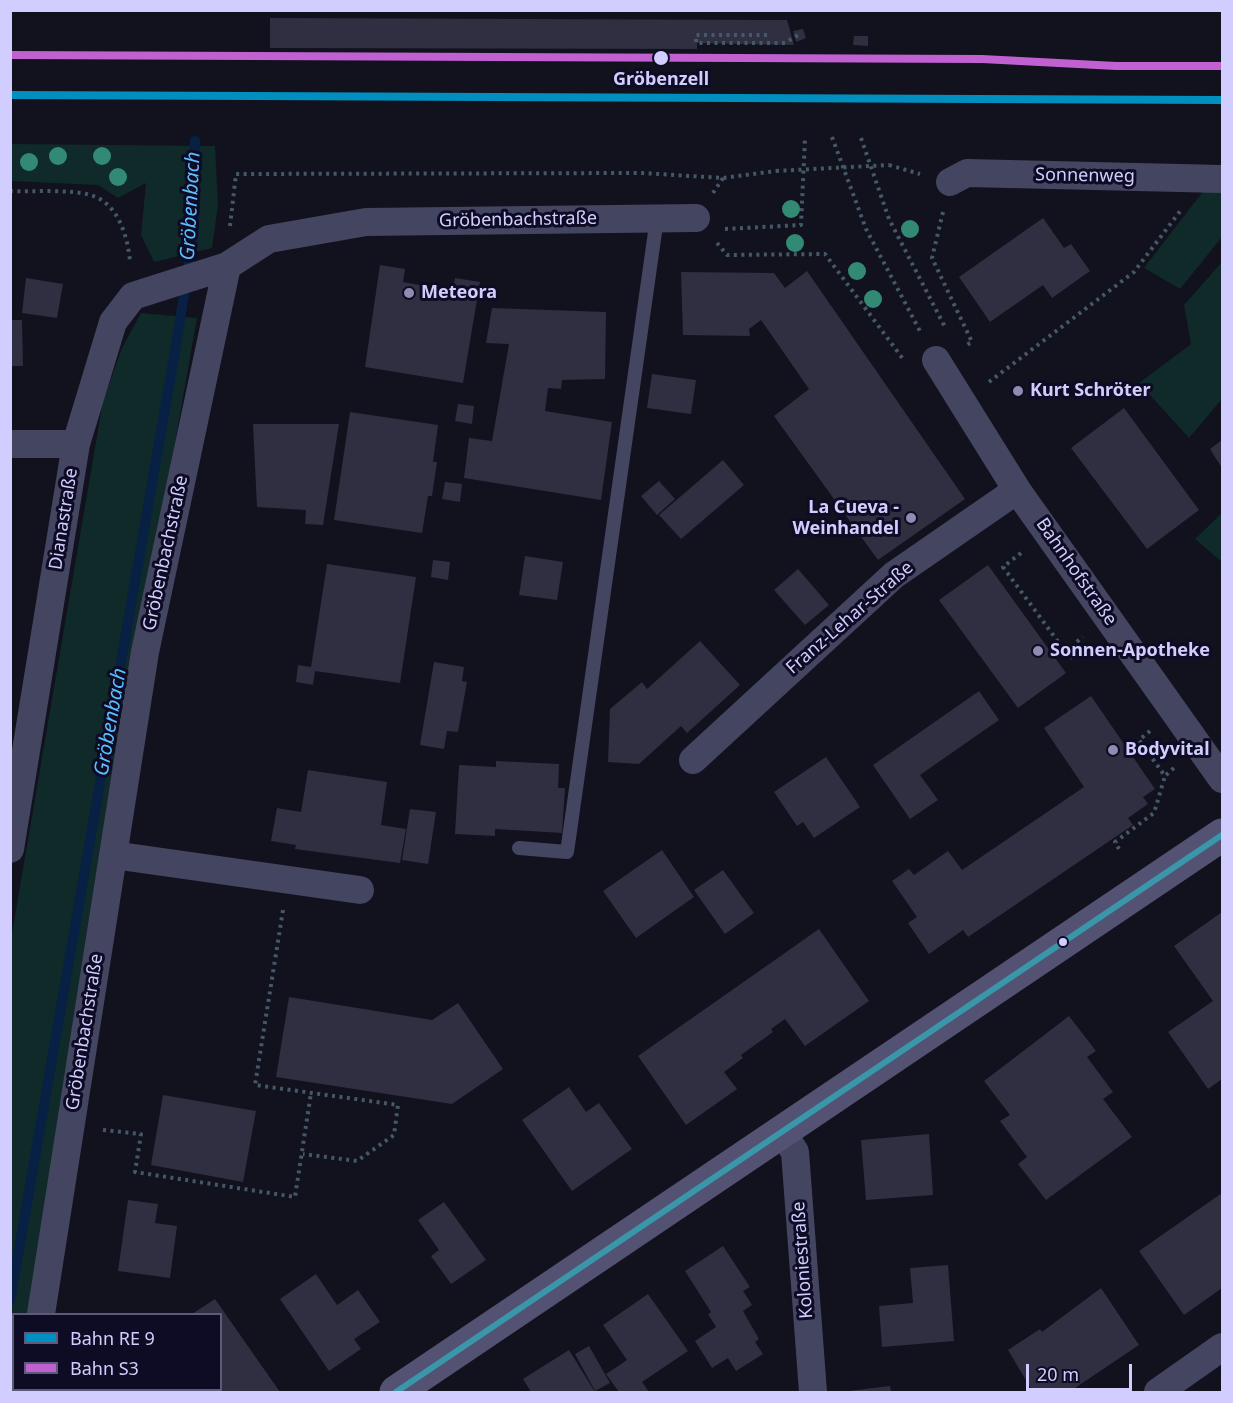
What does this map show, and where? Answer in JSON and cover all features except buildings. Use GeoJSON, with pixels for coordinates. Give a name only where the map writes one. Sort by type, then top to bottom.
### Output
{"type":"FeatureCollection","features":[{"type":"Feature","properties":{"kind":"street","name":"Sonnenweg"},"geometry":{"type":"LineString","coordinates":[[950,182],[967,173],[1214,179]]}},
{"type":"Feature","properties":{"kind":"street","name":"Gröbenbachstraße"},"geometry":{"type":"LineString","coordinates":[[41,1313],[145,652],[217,269],[270,239],[366,222],[696,218]]}},
{"type":"Feature","properties":{"kind":"street"},"geometry":{"type":"LineString","coordinates":[[142,293],[217,269]]}},
{"type":"Feature","properties":{"kind":"street","name":"Dianastraße"},"geometry":{"type":"LineString","coordinates":[[10,849],[76,444],[113,322],[142,293]]}},
{"type":"Feature","properties":{"kind":"street","name":"Bahnhofstraße"},"geometry":{"type":"LineString","coordinates":[[936,360],[1017,490],[1222,779]]}},
{"type":"Feature","properties":{"kind":"street"},"geometry":{"type":"LineString","coordinates":[[10,444],[76,444]]}},
{"type":"Feature","properties":{"kind":"street","name":"Franz-Lehar-Straße"},"geometry":{"type":"LineString","coordinates":[[693,760],[894,575],[1017,490]]}},
{"type":"Feature","properties":{"kind":"street"},"geometry":{"type":"LineString","coordinates":[[396,1392],[1222,835]]}},
{"type":"Feature","properties":{"kind":"street"},"geometry":{"type":"LineString","coordinates":[[113,855],[360,890]]}},
{"type":"Feature","properties":{"kind":"street","name":"Koloniestraße"},"geometry":{"type":"LineString","coordinates":[[782,1132],[795,1152],[813,1392]]}},
{"type":"Feature","properties":{"kind":"street"},"geometry":{"type":"LineString","coordinates":[[1158,1392],[1222,1347]]}},
{"type":"Feature","properties":{"kind":"lane"},"geometry":{"type":"LineString","coordinates":[[519,848],[567,852],[657,218]]}},
{"type":"Feature","properties":{"kind":"path"},"geometry":{"type":"LineString","coordinates":[[767,35],[696,35],[696,43],[785,43],[798,35]]}},
{"type":"Feature","properties":{"kind":"path"},"geometry":{"type":"LineString","coordinates":[[832,137],[866,229],[936,360]]}},
{"type":"Feature","properties":{"kind":"path"},"geometry":{"type":"LineString","coordinates":[[696,218],[726,229],[801,225],[805,138]]}},
{"type":"Feature","properties":{"kind":"path"},"geometry":{"type":"LineString","coordinates":[[861,138],[889,219],[947,331]]}},
{"type":"Feature","properties":{"kind":"path"},"geometry":{"type":"LineString","coordinates":[[217,269],[236,174],[642,173],[723,178],[776,171],[889,165]]}},
{"type":"Feature","properties":{"kind":"path"},"geometry":{"type":"LineString","coordinates":[[962,402],[1134,272],[1214,179]]}},
{"type":"Feature","properties":{"kind":"path"},"geometry":{"type":"LineString","coordinates":[[696,218],[727,255],[825,254],[912,371],[972,342],[932,258],[950,182]]}},
{"type":"Feature","properties":{"kind":"path"},"geometry":{"type":"LineString","coordinates":[[10,191],[91,195],[115,212],[129,240],[142,293]]}},
{"type":"Feature","properties":{"kind":"path"},"geometry":{"type":"LineString","coordinates":[[1028,548],[1003,567],[1065,651],[1074,658],[1094,644]]}},
{"type":"Feature","properties":{"kind":"path"},"geometry":{"type":"LineString","coordinates":[[1065,651],[1087,634]]}},
{"type":"Feature","properties":{"kind":"path"},"geometry":{"type":"LineString","coordinates":[[1153,730],[1139,740],[1165,776]]}},
{"type":"Feature","properties":{"kind":"path"},"geometry":{"type":"LineString","coordinates":[[1119,849],[1115,842],[1154,813],[1165,776],[1177,766]]}},
{"type":"Feature","properties":{"kind":"path"},"geometry":{"type":"LineString","coordinates":[[288,880],[255,1085],[398,1105],[394,1135],[357,1161],[303,1154]]}},
{"type":"Feature","properties":{"kind":"path"},"geometry":{"type":"LineString","coordinates":[[71,1126],[141,1134],[135,1172],[295,1197],[311,1093]]}},
{"type":"Feature","properties":{"kind":"green space"},"geometry":{"type":"Polygon","coordinates":[[[11,144],[215,146],[218,205],[212,248],[154,262],[141,235],[146,183],[118,198],[98,185],[11,181],[11,144]]]}},
{"type":"Feature","properties":{"kind":"green space"},"geometry":{"type":"Polygon","coordinates":[[[1208,185],[1222,186],[1222,237],[1180,289],[1144,268],[1208,185]]]}},
{"type":"Feature","properties":{"kind":"green space"},"geometry":{"type":"Polygon","coordinates":[[[1222,262],[1222,399],[1189,438],[1139,383],[1191,344],[1184,305],[1222,262]]]}},
{"type":"Feature","properties":{"kind":"green space"},"geometry":{"type":"Polygon","coordinates":[[[141,313],[197,318],[122,744],[32,1313],[12,1313],[12,1391],[20,1391],[11,1392],[11,939],[103,401],[122,348],[141,313]]]}},
{"type":"Feature","properties":{"kind":"green space"},"geometry":{"type":"Polygon","coordinates":[[[1222,513],[1222,562],[1195,539],[1222,513]]]}},
{"type":"Feature","properties":{"kind":"waterway","name":"Gröbenbach"},"geometry":{"type":"LineString","coordinates":[[10,1301],[194,233],[195,141]]}},
{"type":"Feature","properties":{"kind":"transit line"},"geometry":{"type":"LineString","coordinates":[[10,95],[1222,100]]}},
{"type":"Feature","properties":{"kind":"transit line"},"geometry":{"type":"LineString","coordinates":[[396,1392],[1222,835]]}},
{"type":"Feature","properties":{"kind":"rail line","name":"S3"},"geometry":{"type":"LineString","coordinates":[[10,55],[982,59],[1116,66],[1222,66]]}},
{"type":"Feature","properties":{"kind":"place","name":"Gröbenzell"},"geometry":{"type":"Point","coordinates":[661,58]}},
{"type":"Feature","properties":{"kind":"place","name":"Meteora"},"geometry":{"type":"Point","coordinates":[409,293]}},
{"type":"Feature","properties":{"kind":"place","name":"Kurt Schröter"},"geometry":{"type":"Point","coordinates":[1018,391]}},
{"type":"Feature","properties":{"kind":"place","name":"La Cueva - Weinhandel"},"geometry":{"type":"Point","coordinates":[911,518]}},
{"type":"Feature","properties":{"kind":"place","name":"Sonnen-Apotheke"},"geometry":{"type":"Point","coordinates":[1038,651]}},
{"type":"Feature","properties":{"kind":"place","name":"Bodyvital"},"geometry":{"type":"Point","coordinates":[1113,750]}}]}
